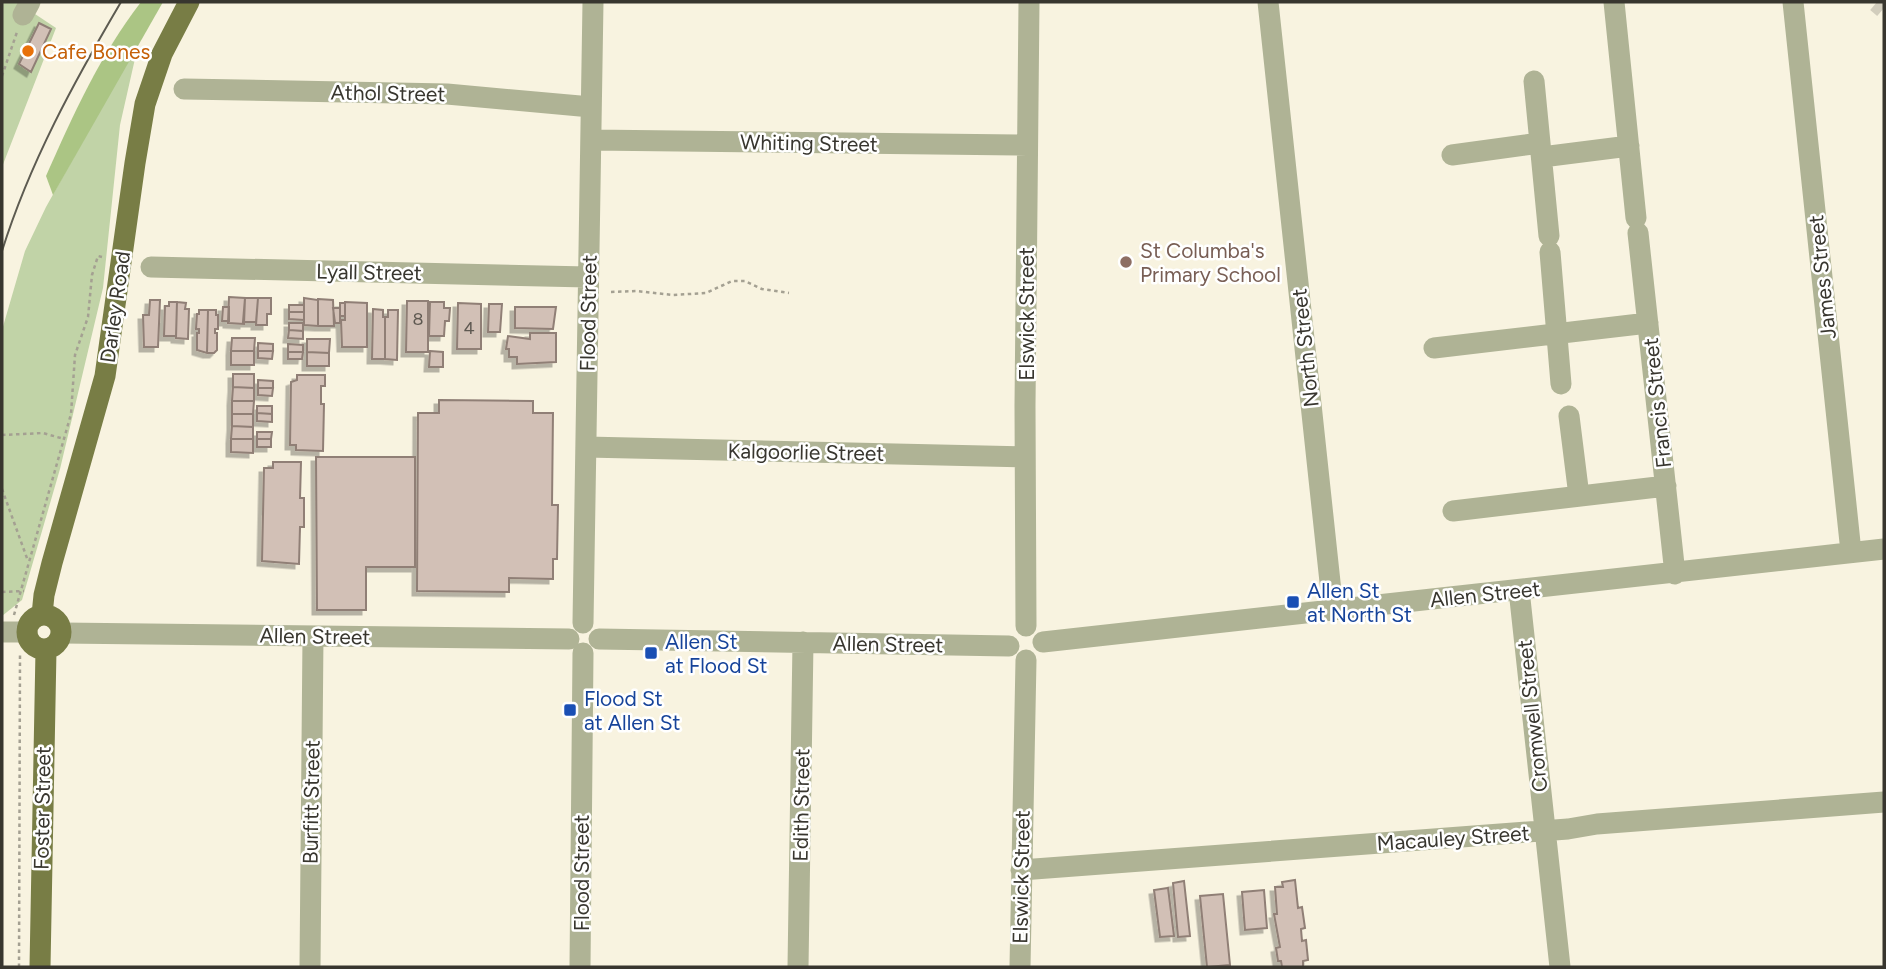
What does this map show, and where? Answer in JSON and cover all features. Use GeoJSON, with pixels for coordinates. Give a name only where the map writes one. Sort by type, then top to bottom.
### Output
{"type":"FeatureCollection","features":[{"type":"Feature","properties":{"kind":"main road","name":"Darley Road"},"geometry":{"type":"LineString","coordinates":[[42,615],[44,595],[105,376],[145,104],[162,54],[190,2]]}},
{"type":"Feature","properties":{"kind":"main road"},"geometry":{"type":"LineString","coordinates":[[42,615],[56,620],[62,633],[57,644],[46,650],[32,645],[14,632],[33,618],[42,615]]}},
{"type":"Feature","properties":{"kind":"main road","name":"Foster Street"},"geometry":{"type":"LineString","coordinates":[[40,967],[46,650]]}},
{"type":"Feature","properties":{"kind":"street","name":"Flood Street"},"geometry":{"type":"LineString","coordinates":[[580,967],[593,2]]}},
{"type":"Feature","properties":{"kind":"street","name":"Elswick Street"},"geometry":{"type":"LineString","coordinates":[[1027,626],[1025,457],[1029,2]]}},
{"type":"Feature","properties":{"kind":"street","name":"North Street"},"geometry":{"type":"LineString","coordinates":[[1268,2],[1333,610]]}},
{"type":"Feature","properties":{"kind":"street","name":"Francis Street"},"geometry":{"type":"LineString","coordinates":[[1614,2],[1675,573]]}},
{"type":"Feature","properties":{"kind":"street","name":"James Street"},"geometry":{"type":"LineString","coordinates":[[1793,2],[1851,552]]}},
{"type":"Feature","properties":{"kind":"street"},"geometry":{"type":"LineString","coordinates":[[1534,81],[1561,384]]}},
{"type":"Feature","properties":{"kind":"street","name":"Athol Street"},"geometry":{"type":"LineString","coordinates":[[184,89],[447,94],[591,107]]}},
{"type":"Feature","properties":{"kind":"street","name":"Whiting Street"},"geometry":{"type":"LineString","coordinates":[[591,140],[1027,145]]}},
{"type":"Feature","properties":{"kind":"street"},"geometry":{"type":"LineString","coordinates":[[1452,155],[1629,146]]}},
{"type":"Feature","properties":{"kind":"street","name":"Lyall Street"},"geometry":{"type":"LineString","coordinates":[[150,267],[588,277]]}},
{"type":"Feature","properties":{"kind":"street"},"geometry":{"type":"LineString","coordinates":[[1434,348],[1648,323]]}},
{"type":"Feature","properties":{"kind":"street"},"geometry":{"type":"LineString","coordinates":[[1569,416],[1579,496]]}},
{"type":"Feature","properties":{"kind":"street","name":"Kalgoorlie Street"},"geometry":{"type":"LineString","coordinates":[[586,447],[1025,457]]}},
{"type":"Feature","properties":{"kind":"street"},"geometry":{"type":"LineString","coordinates":[[1452,511],[1665,486]]}},
{"type":"Feature","properties":{"kind":"street","name":"Allen Street"},"geometry":{"type":"LineString","coordinates":[[1043,642],[1884,548]]}},
{"type":"Feature","properties":{"kind":"street","name":"Cromwell Street"},"geometry":{"type":"LineString","coordinates":[[1519,590],[1560,967]]}},
{"type":"Feature","properties":{"kind":"street"},"geometry":{"type":"LineString","coordinates":[[1027,626],[1038,631],[1043,642],[1040,653],[1026,660],[1015,656],[1009,646],[1011,634],[1015,629],[1027,626]]}},
{"type":"Feature","properties":{"kind":"street","name":"Allen Street"},"geometry":{"type":"LineString","coordinates":[[62,633],[583,638],[1009,646]]}},
{"type":"Feature","properties":{"kind":"street","name":"Burfitt Street"},"geometry":{"type":"LineString","coordinates":[[310,967],[313,636]]}},
{"type":"Feature","properties":{"kind":"street","name":"Edith Street"},"geometry":{"type":"LineString","coordinates":[[798,967],[803,642]]}},
{"type":"Feature","properties":{"kind":"street","name":"Elswick Street"},"geometry":{"type":"LineString","coordinates":[[1020,967],[1026,660]]}},
{"type":"Feature","properties":{"kind":"street","name":"Macauley Street"},"geometry":{"type":"LineString","coordinates":[[1021,870],[1544,831],[1597,824],[1884,802]]}},
{"type":"Feature","properties":{"kind":"path"},"geometry":{"type":"LineString","coordinates":[[2,76],[26,8]]}},
{"type":"Feature","properties":{"kind":"path"},"geometry":{"type":"LineString","coordinates":[[14,632],[13,617],[71,414],[75,355],[88,317],[92,275],[98,256]]}},
{"type":"Feature","properties":{"kind":"path"},"geometry":{"type":"LineString","coordinates":[[611,292],[684,295],[706,292],[732,281],[745,281],[762,289],[789,293]]}},
{"type":"Feature","properties":{"kind":"path"},"geometry":{"type":"LineString","coordinates":[[2,435],[43,433],[64,439]]}},
{"type":"Feature","properties":{"kind":"path"},"geometry":{"type":"LineString","coordinates":[[2,489],[28,562]]}},
{"type":"Feature","properties":{"kind":"path"},"geometry":{"type":"LineString","coordinates":[[2,592],[22,591]]}},
{"type":"Feature","properties":{"kind":"path"},"geometry":{"type":"LineString","coordinates":[[19,967],[20,655]]}},
{"type":"Feature","properties":{"kind":"green space"},"geometry":{"type":"Polygon","coordinates":[[[2,2],[17,2],[56,28],[2,167],[2,2]]]}},
{"type":"Feature","properties":{"kind":"green space"},"geometry":{"type":"Polygon","coordinates":[[[141,2],[163,2],[53,195],[46,176],[66,131],[100,64],[141,2]]]}},
{"type":"Feature","properties":{"kind":"green space"},"geometry":{"type":"Polygon","coordinates":[[[139,41],[120,125],[103,288],[60,469],[22,600],[2,616],[2,330],[25,251],[46,207],[139,41]]]}},
{"type":"Feature","properties":{"kind":"building"},"geometry":{"type":"Polygon","coordinates":[[[39,23],[51,29],[31,72],[19,64],[39,23]]]}},
{"type":"Feature","properties":{"kind":"building"},"geometry":{"type":"Polygon","coordinates":[[[229,297],[245,298],[244,324],[228,323],[229,297]]]}},
{"type":"Feature","properties":{"kind":"building"},"geometry":{"type":"Polygon","coordinates":[[[245,298],[258,298],[256,322],[243,322],[245,298]]]}},
{"type":"Feature","properties":{"kind":"building"},"geometry":{"type":"Polygon","coordinates":[[[258,298],[271,298],[271,314],[267,314],[267,325],[256,325],[258,298]]]}},
{"type":"Feature","properties":{"kind":"building"},"geometry":{"type":"Polygon","coordinates":[[[304,298],[318,300],[318,326],[304,325],[304,298]]]}},
{"type":"Feature","properties":{"kind":"building"},"geometry":{"type":"Polygon","coordinates":[[[318,299],[333,300],[334,326],[318,326],[318,299]]]}},
{"type":"Feature","properties":{"kind":"building"},"geometry":{"type":"Polygon","coordinates":[[[150,300],[160,300],[158,347],[144,347],[143,315],[149,315],[150,300]]]}},
{"type":"Feature","properties":{"kind":"building"},"geometry":{"type":"Polygon","coordinates":[[[407,301],[428,301],[428,352],[406,352],[407,301]]]}},
{"type":"Feature","properties":{"kind":"building"},"geometry":{"type":"Polygon","coordinates":[[[169,302],[177,302],[176,336],[164,336],[165,306],[169,306],[169,302]]]}},
{"type":"Feature","properties":{"kind":"building"},"geometry":{"type":"Polygon","coordinates":[[[177,302],[186,303],[185,309],[189,309],[188,339],[176,338],[177,302]]]}},
{"type":"Feature","properties":{"kind":"building"},"geometry":{"type":"Polygon","coordinates":[[[345,302],[367,303],[367,347],[342,347],[341,320],[345,320],[345,302]]]}},
{"type":"Feature","properties":{"kind":"building"},"geometry":{"type":"Polygon","coordinates":[[[430,302],[444,302],[444,308],[450,308],[449,321],[445,321],[444,336],[429,336],[430,302]]]}},
{"type":"Feature","properties":{"kind":"building"},"geometry":{"type":"Polygon","coordinates":[[[340,303],[345,303],[345,316],[340,316],[340,303]]]}},
{"type":"Feature","properties":{"kind":"building"},"geometry":{"type":"Polygon","coordinates":[[[458,303],[481,304],[481,349],[457,349],[458,303]]]}},
{"type":"Feature","properties":{"kind":"building"},"geometry":{"type":"Polygon","coordinates":[[[489,304],[502,304],[500,332],[488,332],[489,304]]]}},
{"type":"Feature","properties":{"kind":"building"},"geometry":{"type":"Polygon","coordinates":[[[289,305],[304,305],[304,312],[289,312],[289,305]]]}},
{"type":"Feature","properties":{"kind":"building"},"geometry":{"type":"Polygon","coordinates":[[[223,307],[229,307],[229,321],[222,321],[223,307]]]}},
{"type":"Feature","properties":{"kind":"building"},"geometry":{"type":"Polygon","coordinates":[[[515,307],[556,307],[553,329],[515,328],[515,307]]]}},
{"type":"Feature","properties":{"kind":"building"},"geometry":{"type":"Polygon","coordinates":[[[333,308],[340,308],[340,323],[335,323],[333,308]]]}},
{"type":"Feature","properties":{"kind":"building"},"geometry":{"type":"Polygon","coordinates":[[[373,309],[383,310],[385,317],[385,359],[372,359],[373,309]]]}},
{"type":"Feature","properties":{"kind":"building"},"geometry":{"type":"Polygon","coordinates":[[[199,310],[208,310],[207,353],[197,350],[199,310]]]}},
{"type":"Feature","properties":{"kind":"building"},"geometry":{"type":"Polygon","coordinates":[[[208,310],[216,310],[218,315],[218,329],[215,329],[217,350],[214,353],[207,353],[208,310]]]}},
{"type":"Feature","properties":{"kind":"building"},"geometry":{"type":"Polygon","coordinates":[[[388,310],[398,310],[397,360],[385,359],[385,317],[388,317],[388,310]]]}},
{"type":"Feature","properties":{"kind":"building"},"geometry":{"type":"Polygon","coordinates":[[[289,312],[304,312],[304,320],[289,319],[289,312]]]}},
{"type":"Feature","properties":{"kind":"building"},"geometry":{"type":"Polygon","coordinates":[[[289,323],[303,323],[303,331],[289,330],[289,323]]]}},
{"type":"Feature","properties":{"kind":"building"},"geometry":{"type":"Polygon","coordinates":[[[289,330],[303,331],[303,339],[288,338],[289,330]]]}},
{"type":"Feature","properties":{"kind":"building"},"geometry":{"type":"Polygon","coordinates":[[[530,333],[556,333],[556,362],[517,364],[517,357],[509,357],[509,349],[506,349],[508,336],[530,339],[530,333]]]}},
{"type":"Feature","properties":{"kind":"building"},"geometry":{"type":"Polygon","coordinates":[[[232,338],[255,338],[254,351],[231,351],[232,338]]]}},
{"type":"Feature","properties":{"kind":"building"},"geometry":{"type":"Polygon","coordinates":[[[307,339],[330,339],[329,353],[307,352],[307,339]]]}},
{"type":"Feature","properties":{"kind":"building"},"geometry":{"type":"Polygon","coordinates":[[[258,343],[273,344],[273,351],[258,351],[258,343]]]}},
{"type":"Feature","properties":{"kind":"building"},"geometry":{"type":"Polygon","coordinates":[[[288,344],[303,345],[303,352],[288,352],[288,344]]]}},
{"type":"Feature","properties":{"kind":"building"},"geometry":{"type":"Polygon","coordinates":[[[231,351],[254,351],[254,365],[231,365],[231,351]]]}},
{"type":"Feature","properties":{"kind":"building"},"geometry":{"type":"Polygon","coordinates":[[[258,351],[273,351],[272,359],[258,358],[258,351]]]}},
{"type":"Feature","properties":{"kind":"building"},"geometry":{"type":"Polygon","coordinates":[[[430,351],[443,352],[443,367],[429,367],[430,351]]]}},
{"type":"Feature","properties":{"kind":"building"},"geometry":{"type":"Polygon","coordinates":[[[288,352],[303,352],[302,359],[288,359],[288,352]]]}},
{"type":"Feature","properties":{"kind":"building"},"geometry":{"type":"Polygon","coordinates":[[[307,352],[329,353],[329,366],[307,366],[307,352]]]}},
{"type":"Feature","properties":{"kind":"building"},"geometry":{"type":"Polygon","coordinates":[[[233,374],[254,374],[254,388],[233,387],[233,374]]]}},
{"type":"Feature","properties":{"kind":"building"},"geometry":{"type":"Polygon","coordinates":[[[297,375],[325,375],[325,386],[321,386],[321,404],[324,404],[323,451],[296,450],[296,445],[290,445],[291,382],[297,380],[297,375]]]}},
{"type":"Feature","properties":{"kind":"building"},"geometry":{"type":"Polygon","coordinates":[[[258,380],[273,381],[273,388],[258,388],[258,380]]]}},
{"type":"Feature","properties":{"kind":"building"},"geometry":{"type":"Polygon","coordinates":[[[233,387],[254,388],[254,401],[232,401],[233,387]]]}},
{"type":"Feature","properties":{"kind":"building"},"geometry":{"type":"Polygon","coordinates":[[[258,388],[273,388],[272,396],[258,395],[258,388]]]}},
{"type":"Feature","properties":{"kind":"building"},"geometry":{"type":"Polygon","coordinates":[[[439,400],[533,401],[533,413],[553,413],[552,505],[558,505],[557,559],[553,559],[553,579],[509,578],[509,592],[417,591],[418,413],[439,413],[439,400]]]}},
{"type":"Feature","properties":{"kind":"building"},"geometry":{"type":"Polygon","coordinates":[[[232,401],[254,401],[253,414],[232,414],[232,401]]]}},
{"type":"Feature","properties":{"kind":"building"},"geometry":{"type":"Polygon","coordinates":[[[257,406],[272,406],[272,414],[257,413],[257,406]]]}},
{"type":"Feature","properties":{"kind":"building"},"geometry":{"type":"Polygon","coordinates":[[[257,413],[272,414],[272,422],[257,421],[257,413]]]}},
{"type":"Feature","properties":{"kind":"building"},"geometry":{"type":"Polygon","coordinates":[[[232,414],[253,414],[253,427],[232,426],[232,414]]]}},
{"type":"Feature","properties":{"kind":"building"},"geometry":{"type":"Polygon","coordinates":[[[232,426],[253,427],[253,439],[231,439],[232,426]]]}},
{"type":"Feature","properties":{"kind":"building"},"geometry":{"type":"Polygon","coordinates":[[[257,432],[272,432],[271,439],[257,439],[257,432]]]}},
{"type":"Feature","properties":{"kind":"building"},"geometry":{"type":"Polygon","coordinates":[[[231,439],[253,439],[253,453],[231,452],[231,439]]]}},
{"type":"Feature","properties":{"kind":"building"},"geometry":{"type":"Polygon","coordinates":[[[257,439],[271,439],[271,447],[257,447],[257,439]]]}},
{"type":"Feature","properties":{"kind":"building"},"geometry":{"type":"Polygon","coordinates":[[[316,457],[415,457],[415,567],[366,567],[366,610],[317,610],[316,457]]]}},
{"type":"Feature","properties":{"kind":"building"},"geometry":{"type":"Polygon","coordinates":[[[273,462],[301,462],[300,498],[304,498],[304,527],[300,527],[299,564],[262,561],[264,468],[273,468],[273,462]]]}},
{"type":"Feature","properties":{"kind":"building"},"geometry":{"type":"Polygon","coordinates":[[[1295,880],[1298,908],[1302,907],[1305,928],[1301,929],[1302,941],[1306,940],[1308,960],[1303,961],[1303,967],[1282,967],[1276,948],[1280,947],[1274,914],[1277,914],[1275,887],[1283,887],[1282,882],[1295,880]]]}},
{"type":"Feature","properties":{"kind":"building"},"geometry":{"type":"Polygon","coordinates":[[[1184,881],[1190,936],[1178,937],[1173,883],[1184,881]]]}},
{"type":"Feature","properties":{"kind":"building"},"geometry":{"type":"Polygon","coordinates":[[[1168,888],[1174,936],[1160,937],[1154,890],[1168,888]]]}},
{"type":"Feature","properties":{"kind":"building"},"geometry":{"type":"Polygon","coordinates":[[[1264,890],[1267,928],[1245,930],[1242,892],[1264,890]]]}},
{"type":"Feature","properties":{"kind":"building"},"geometry":{"type":"Polygon","coordinates":[[[1223,894],[1230,965],[1207,967],[1200,896],[1223,894]]]}},
{"type":"Feature","properties":{"kind":"tunnel"},"geometry":{"type":"LineString","coordinates":[[1877,2],[1884,8]]}},
{"type":"Feature","properties":{"kind":"tram line"},"geometry":{"type":"LineString","coordinates":[[2,251],[13,218],[54,123],[121,2]]}},
{"type":"Feature","properties":{"kind":"place","name":"Cafe Bones"},"geometry":{"type":"Point","coordinates":[28,51]}},
{"type":"Feature","properties":{"kind":"place","name":"St Columba's Primary School"},"geometry":{"type":"Point","coordinates":[1126,262]}},
{"type":"Feature","properties":{"kind":"place","name":"Allen St at North St"},"geometry":{"type":"Point","coordinates":[1293,602]}},
{"type":"Feature","properties":{"kind":"place","name":"Allen St at Flood St"},"geometry":{"type":"Point","coordinates":[651,653]}},
{"type":"Feature","properties":{"kind":"place","name":"Flood St at Allen St"},"geometry":{"type":"Point","coordinates":[570,710]}}]}
